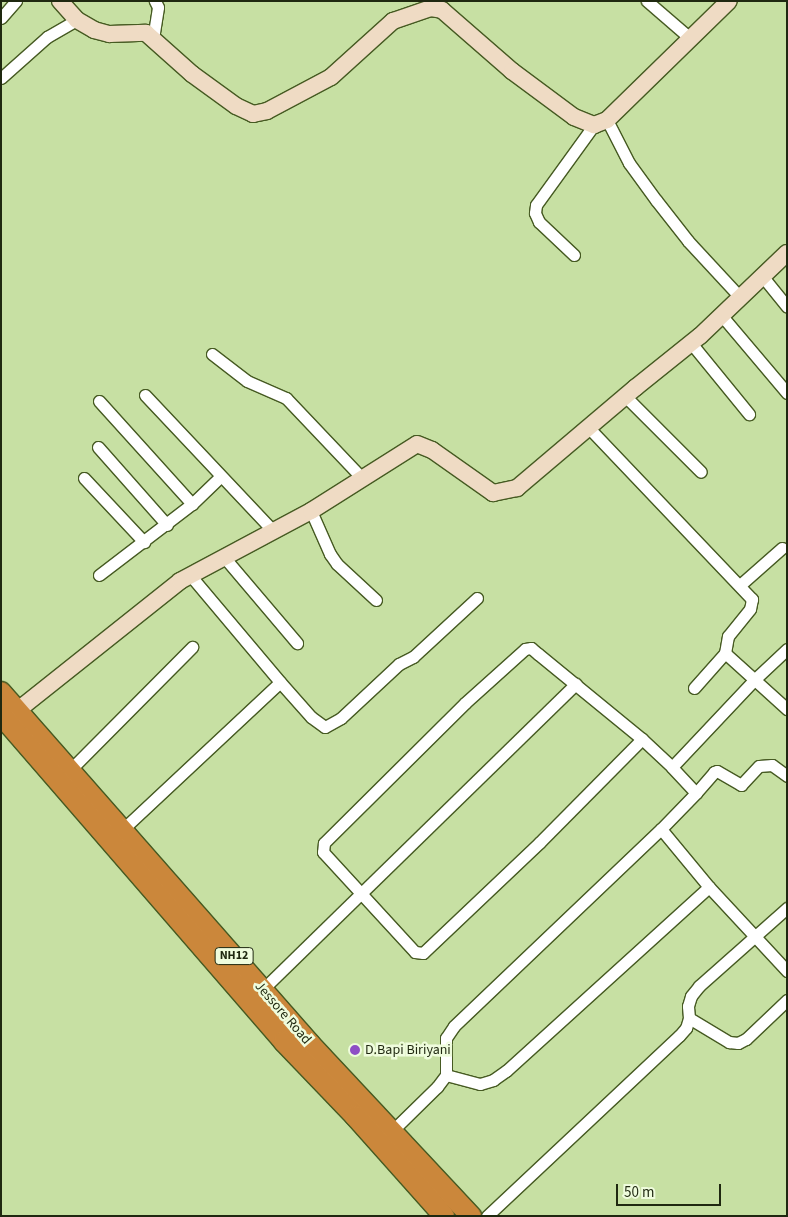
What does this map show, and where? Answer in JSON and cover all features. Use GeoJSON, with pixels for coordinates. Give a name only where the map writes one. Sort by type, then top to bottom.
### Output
{"type":"FeatureCollection","features":[{"type":"Feature","properties":{"kind":"highway","name":"Jessore Road"},"geometry":{"type":"LineString","coordinates":[[1,692],[6,718],[284,1042],[355,1116],[444,1216]]}},
{"type":"Feature","properties":{"kind":"highway","name":"Jessore Road"},"geometry":{"type":"LineString","coordinates":[[6,718],[69,771],[263,990],[471,1216]]}},
{"type":"Feature","properties":{"kind":"street"},"geometry":{"type":"LineString","coordinates":[[1,18],[16,1]]}},
{"type":"Feature","properties":{"kind":"street"},"geometry":{"type":"LineString","coordinates":[[60,1],[77,20],[94,30],[109,34],[146,33],[159,47],[192,74],[236,106],[253,114],[267,111],[331,77],[393,21],[417,11],[442,10],[512,71],[574,117],[600,123],[688,241],[742,298]]}},
{"type":"Feature","properties":{"kind":"street"},"geometry":{"type":"LineString","coordinates":[[153,39],[158,7],[155,1]]}},
{"type":"Feature","properties":{"kind":"street"},"geometry":{"type":"LineString","coordinates":[[646,1],[691,39]]}},
{"type":"Feature","properties":{"kind":"street"},"geometry":{"type":"LineString","coordinates":[[574,255],[539,222],[535,213],[536,205],[600,123],[729,1]]}},
{"type":"Feature","properties":{"kind":"street"},"geometry":{"type":"LineString","coordinates":[[1,78],[47,37],[77,20]]}},
{"type":"Feature","properties":{"kind":"street"},"geometry":{"type":"LineString","coordinates":[[6,718],[180,581],[311,511],[417,444],[432,450],[493,493],[517,488],[691,343],[742,298],[787,253]]}},
{"type":"Feature","properties":{"kind":"street"},"geometry":{"type":"LineString","coordinates":[[763,277],[787,307]]}},
{"type":"Feature","properties":{"kind":"street"},"geometry":{"type":"LineString","coordinates":[[722,316],[787,393]]}},
{"type":"Feature","properties":{"kind":"street"},"geometry":{"type":"LineString","coordinates":[[691,343],[749,414]]}},
{"type":"Feature","properties":{"kind":"street"},"geometry":{"type":"LineString","coordinates":[[212,354],[247,381],[286,398],[362,478]]}},
{"type":"Feature","properties":{"kind":"street"},"geometry":{"type":"LineString","coordinates":[[145,395],[273,531]]}},
{"type":"Feature","properties":{"kind":"street"},"geometry":{"type":"LineString","coordinates":[[626,396],[701,472]]}},
{"type":"Feature","properties":{"kind":"street"},"geometry":{"type":"LineString","coordinates":[[99,401],[192,504]]}},
{"type":"Feature","properties":{"kind":"street"},"geometry":{"type":"LineString","coordinates":[[588,427],[752,599],[753,604],[728,636],[725,653],[694,688]]}},
{"type":"Feature","properties":{"kind":"street"},"geometry":{"type":"LineString","coordinates":[[98,447],[167,525]]}},
{"type":"Feature","properties":{"kind":"street"},"geometry":{"type":"LineString","coordinates":[[99,575],[167,525],[221,476]]}},
{"type":"Feature","properties":{"kind":"street"},"geometry":{"type":"LineString","coordinates":[[84,478],[144,542]]}},
{"type":"Feature","properties":{"kind":"street"},"geometry":{"type":"LineString","coordinates":[[311,511],[330,554],[337,564],[376,600]]}},
{"type":"Feature","properties":{"kind":"street"},"geometry":{"type":"LineString","coordinates":[[740,585],[782,548]]}},
{"type":"Feature","properties":{"kind":"street"},"geometry":{"type":"LineString","coordinates":[[224,557],[297,643]]}},
{"type":"Feature","properties":{"kind":"street"},"geometry":{"type":"LineString","coordinates":[[190,575],[280,682],[318,724],[325,727],[333,725],[399,664],[414,657],[477,598]]}},
{"type":"Feature","properties":{"kind":"street"},"geometry":{"type":"LineString","coordinates":[[69,771],[192,647]]}},
{"type":"Feature","properties":{"kind":"street"},"geometry":{"type":"LineString","coordinates":[[642,739],[540,842],[423,953],[414,952],[323,852],[323,846],[465,704],[525,648],[531,648],[642,739],[672,766],[696,794]]}},
{"type":"Feature","properties":{"kind":"street"},"geometry":{"type":"LineString","coordinates":[[672,766],[754,680],[787,649]]}},
{"type":"Feature","properties":{"kind":"street"},"geometry":{"type":"LineString","coordinates":[[725,653],[787,709]]}},
{"type":"Feature","properties":{"kind":"street"},"geometry":{"type":"LineString","coordinates":[[122,830],[280,682]]}},
{"type":"Feature","properties":{"kind":"street"},"geometry":{"type":"LineString","coordinates":[[263,990],[361,892],[576,684]]}},
{"type":"Feature","properties":{"kind":"street"},"geometry":{"type":"LineString","coordinates":[[392,1131],[438,1087],[446,1075],[446,1038],[454,1026],[662,829],[696,794],[714,772],[717,771],[741,785],[759,766],[772,765],[787,776]]}},
{"type":"Feature","properties":{"kind":"street"},"geometry":{"type":"LineString","coordinates":[[662,829],[710,887],[787,972]]}},
{"type":"Feature","properties":{"kind":"street"},"geometry":{"type":"LineString","coordinates":[[446,1075],[480,1084],[493,1080],[506,1072],[710,887]]}},
{"type":"Feature","properties":{"kind":"street"},"geometry":{"type":"LineString","coordinates":[[487,1216],[679,1036],[686,1028],[689,1018],[688,1006],[691,996],[699,986],[787,908]]}},
{"type":"Feature","properties":{"kind":"street"},"geometry":{"type":"LineString","coordinates":[[689,1018],[729,1042],[738,1043],[746,1039],[787,1000]]}},
{"type":"Feature","properties":{"kind":"place","name":"D.Bapi Biriyani"},"geometry":{"type":"Point","coordinates":[355,1050]}}]}
